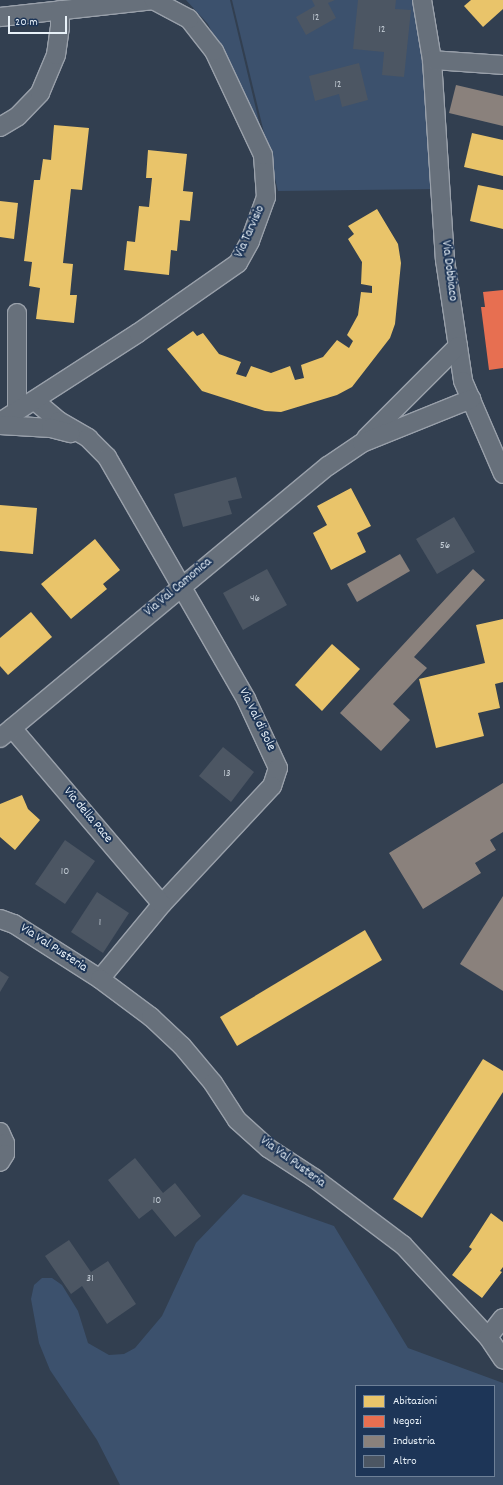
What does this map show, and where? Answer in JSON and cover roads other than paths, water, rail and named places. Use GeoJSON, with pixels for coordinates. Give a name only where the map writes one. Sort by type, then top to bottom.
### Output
{"type":"FeatureCollection","features":[{"type":"Feature","properties":{"kind":"street","name":"Via Tarvisio"},"geometry":{"type":"LineString","coordinates":[[0,17],[154,0],[189,19],[214,51],[263,155],[266,197],[250,241],[238,263],[144,329],[0,423]]}},
{"type":"Feature","properties":{"kind":"street","name":"Via Dobbiaco"},"geometry":{"type":"LineString","coordinates":[[422,0],[432,60],[445,260],[463,381],[501,465]]}},
{"type":"Feature","properties":{"kind":"street"},"geometry":{"type":"LineString","coordinates":[[0,127],[18,116],[40,93],[56,55],[60,28],[60,10]]}},
{"type":"Feature","properties":{"kind":"street"},"geometry":{"type":"LineString","coordinates":[[432,60],[503,65]]}},
{"type":"Feature","properties":{"kind":"street"},"geometry":{"type":"LineString","coordinates":[[17,313],[17,411]]}},
{"type":"Feature","properties":{"kind":"street","name":"Via Val Camonica"},"geometry":{"type":"LineString","coordinates":[[362,443],[411,390],[458,346]]}},
{"type":"Feature","properties":{"kind":"street","name":"Via Val Camonica"},"geometry":{"type":"LineString","coordinates":[[6,733],[183,584],[328,466],[362,443],[470,399]]}},
{"type":"Feature","properties":{"kind":"street","name":"Via Val di Sole"},"geometry":{"type":"LineString","coordinates":[[35,401],[59,421],[88,438],[107,457],[183,584],[246,699],[278,768],[272,786],[162,904],[100,979]]}},
{"type":"Feature","properties":{"kind":"street","name":"Via Val di Sole"},"geometry":{"type":"LineString","coordinates":[[0,423],[51,428],[88,438]]}},
{"type":"Feature","properties":{"kind":"street","name":"Via della Pace"},"geometry":{"type":"LineString","coordinates":[[6,733],[162,904]]}},
{"type":"Feature","properties":{"kind":"street","name":"Via Val Pusteria"},"geometry":{"type":"LineString","coordinates":[[0,920],[14,924],[100,979],[151,1016],[182,1046],[213,1083],[237,1120],[268,1148],[314,1178],[403,1245],[488,1338],[503,1358]]}},
{"type":"Feature","properties":{"kind":"street"},"geometry":{"type":"LineString","coordinates":[[0,1132],[5,1148],[0,1162]]}},
{"type":"Feature","properties":{"kind":"street"},"geometry":{"type":"LineString","coordinates":[[488,1338],[503,1318]]}}]}
